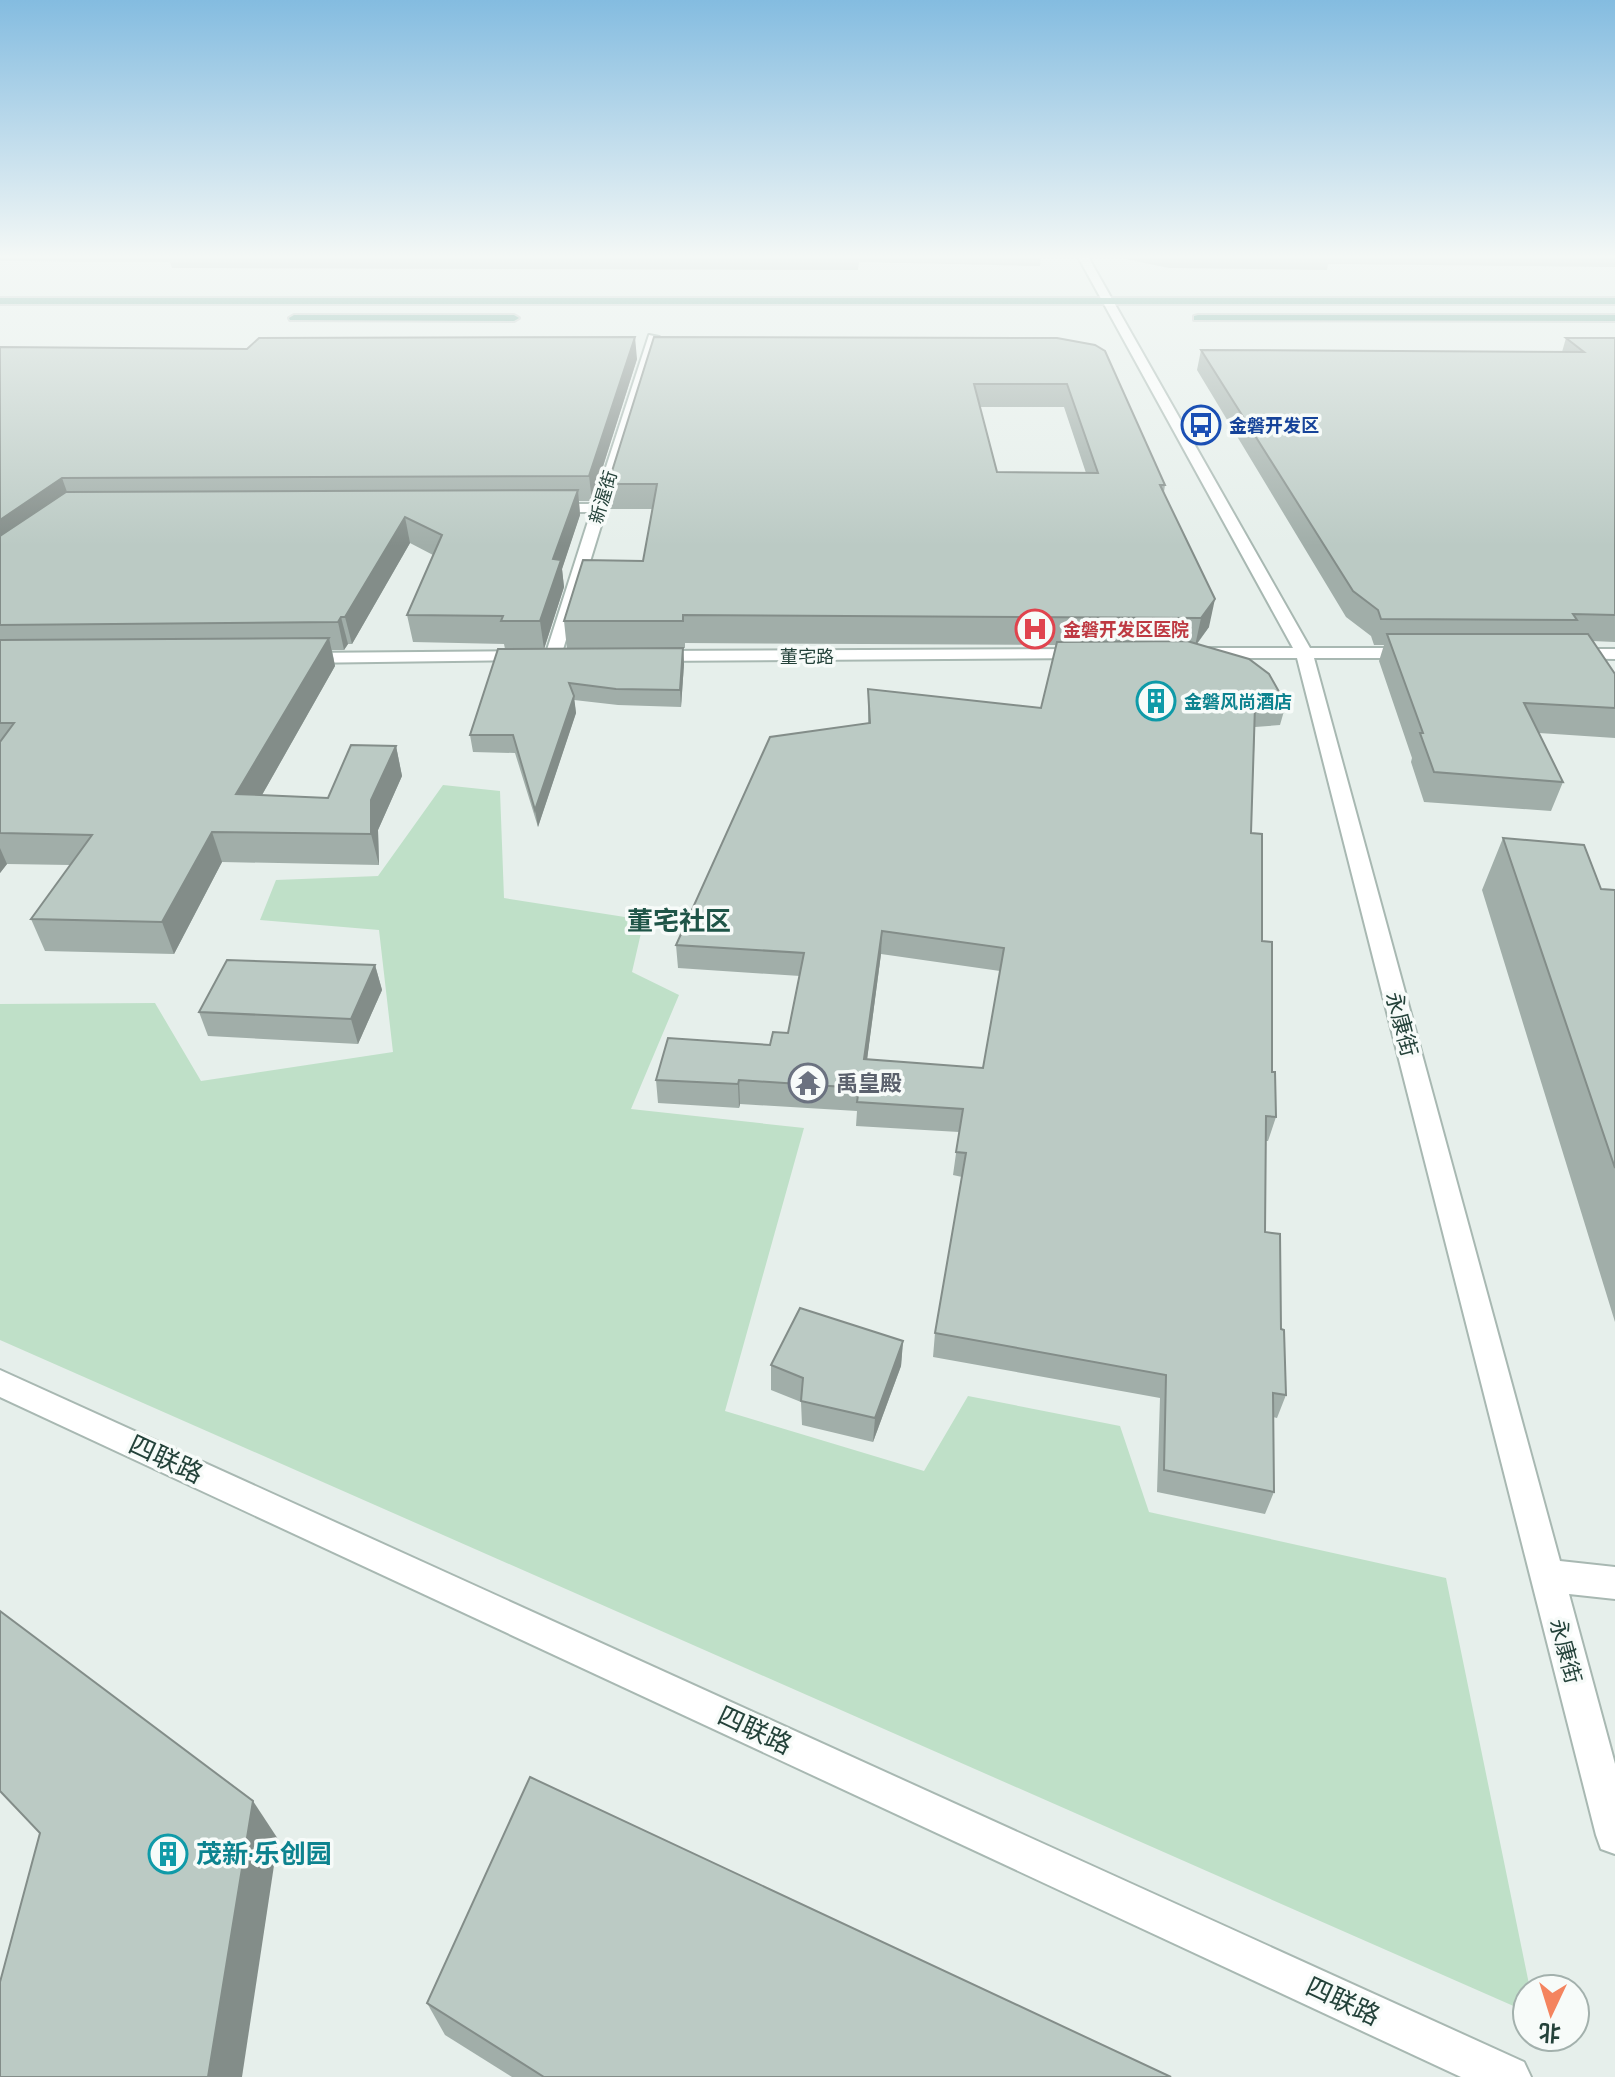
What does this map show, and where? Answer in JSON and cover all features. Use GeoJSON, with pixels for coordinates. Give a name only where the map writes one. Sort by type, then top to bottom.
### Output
{"type":"FeatureCollection","features":[{"type":"Feature","properties":{"kind":"street","name":"新渥街"},"geometry":{"type":"LineString","coordinates":[[286,658],[560,656],[599,508],[648,352]]}},
{"type":"Feature","properties":{"kind":"street","name":"永康街"},"geometry":{"type":"LineString","coordinates":[[1134,352],[1304,653],[1615,1835]]}},
{"type":"Feature","properties":{"kind":"street"},"geometry":{"type":"LineString","coordinates":[[537,508],[599,508]]}},
{"type":"Feature","properties":{"kind":"street"},"geometry":{"type":"LineString","coordinates":[[1178,654],[1429,653]]}},
{"type":"Feature","properties":{"kind":"street","name":"董宅路"},"geometry":{"type":"LineString","coordinates":[[630,656],[1099,654]]}},
{"type":"Feature","properties":{"kind":"street"},"geometry":{"type":"LineString","coordinates":[[1553,654],[1615,654]]}},
{"type":"Feature","properties":{"kind":"street","name":"四联路"},"geometry":{"type":"LineString","coordinates":[[0,1383],[1509,2077]]}},
{"type":"Feature","properties":{"kind":"street"},"geometry":{"type":"LineString","coordinates":[[1547,1576],[1615,1583]]}},
{"type":"Feature","properties":{"kind":"green space"},"geometry":{"type":"Polygon","coordinates":[[[443,785],[500,791],[504,898],[644,920],[632,972],[679,995],[631,1109],[804,1128],[725,1411],[924,1471],[968,1396],[1120,1426],[1149,1512],[1446,1578],[1527,1973],[1511,1973],[1511,2005],[0,1340],[0,1004],[155,1003],[201,1081],[393,1052],[379,930],[260,920],[276,880],[378,876],[443,785]]]}},
{"type":"Feature","properties":{"kind":"building"},"geometry":{"type":"Polygon","coordinates":[[[0,352],[630,352],[589,476],[62,478],[0,520],[0,352]]]}},
{"type":"Feature","properties":{"kind":"building"},"geometry":{"type":"Polygon","coordinates":[[[649,352],[1105,352],[1165,485],[1160,485],[1215,599],[1201,618],[683,615],[683,621],[564,621],[583,560],[643,561],[657,484],[608,484],[649,352]],[[974,384],[997,472],[1098,473],[1067,384],[974,384]]]}},
{"type":"Feature","properties":{"kind":"building"},"geometry":{"type":"Polygon","coordinates":[[[1202,352],[1570,352],[1615,352],[1615,615],[1573,614],[1577,620],[1381,619],[1378,610],[1353,591],[1202,352]]]}},
{"type":"Feature","properties":{"kind":"building"},"geometry":{"type":"Polygon","coordinates":[[[578,490],[553,559],[561,560],[540,621],[501,621],[503,616],[407,615],[442,535],[405,517],[345,617],[338,622],[0,625],[0,536],[66,492],[578,490]]]}},
{"type":"Feature","properties":{"kind":"building"},"geometry":{"type":"Polygon","coordinates":[[[1387,634],[1588,634],[1615,674],[1615,708],[1524,703],[1563,782],[1434,772],[1387,634]]]}},
{"type":"Feature","properties":{"kind":"building"},"geometry":{"type":"Polygon","coordinates":[[[329,638],[236,794],[328,798],[351,745],[396,746],[371,800],[371,834],[212,832],[162,922],[31,919],[92,835],[0,833],[0,742],[14,723],[0,723],[0,640],[329,638]]]}},
{"type":"Feature","properties":{"kind":"building"},"geometry":{"type":"Polygon","coordinates":[[[1187,641],[1249,659],[1269,674],[1286,704],[1255,706],[1251,833],[1262,834],[1262,941],[1272,942],[1272,1072],[1275,1072],[1276,1117],[1266,1116],[1265,1232],[1280,1234],[1281,1329],[1284,1330],[1286,1395],[1273,1393],[1274,1492],[1164,1470],[1166,1375],[935,1333],[966,1153],[956,1152],[963,1109],[857,1102],[859,1088],[739,1080],[738,1084],[656,1080],[668,1038],[770,1045],[773,1032],[788,1033],[804,953],[676,945],[770,737],[870,723],[868,689],[1041,708],[1057,642],[1187,641]],[[882,931],[864,1059],[983,1068],[1004,948],[882,931]]]}},
{"type":"Feature","properties":{"kind":"building"},"geometry":{"type":"Polygon","coordinates":[[[683,648],[680,690],[616,689],[569,683],[574,696],[535,810],[513,735],[470,735],[498,649],[683,648]]]}},
{"type":"Feature","properties":{"kind":"building"},"geometry":{"type":"Polygon","coordinates":[[[1503,838],[1584,845],[1601,889],[1615,890],[1615,1168],[1503,838]]]}},
{"type":"Feature","properties":{"kind":"building"},"geometry":{"type":"Polygon","coordinates":[[[227,960],[375,965],[351,1019],[199,1012],[227,960]]]}},
{"type":"Feature","properties":{"kind":"building"},"geometry":{"type":"Polygon","coordinates":[[[800,1308],[903,1341],[875,1418],[801,1401],[803,1378],[771,1365],[800,1308]]]}},
{"type":"Feature","properties":{"kind":"building","name":"茂新·乐创园"},"geometry":{"type":"Polygon","coordinates":[[[0,1611],[253,1801],[208,2077],[0,2077],[0,1982],[40,1833],[0,1791],[0,1611]]]}},
{"type":"Feature","properties":{"kind":"building"},"geometry":{"type":"Polygon","coordinates":[[[530,1777],[1171,2077],[544,2077],[427,2003],[530,1777]]]}},
{"type":"Feature","properties":{"kind":"place","name":"金磐开发区"},"geometry":{"type":"Point","coordinates":[1201,425]}},
{"type":"Feature","properties":{"kind":"place","name":"金磐开发区医院"},"geometry":{"type":"Point","coordinates":[1035,629]}},
{"type":"Feature","properties":{"kind":"place","name":"金磐风尚酒店"},"geometry":{"type":"Point","coordinates":[1156,701]}},
{"type":"Feature","properties":{"kind":"place","name":"禹皇殿"},"geometry":{"type":"Point","coordinates":[808,1083]}},
{"type":"Feature","properties":{"kind":"place","name":"茂新·乐创园"},"geometry":{"type":"Point","coordinates":[168,1854]}},
{"type":"Feature","properties":{"kind":"district","name":"董宅社区"},"geometry":{"type":"Point","coordinates":[679,921]}}]}
